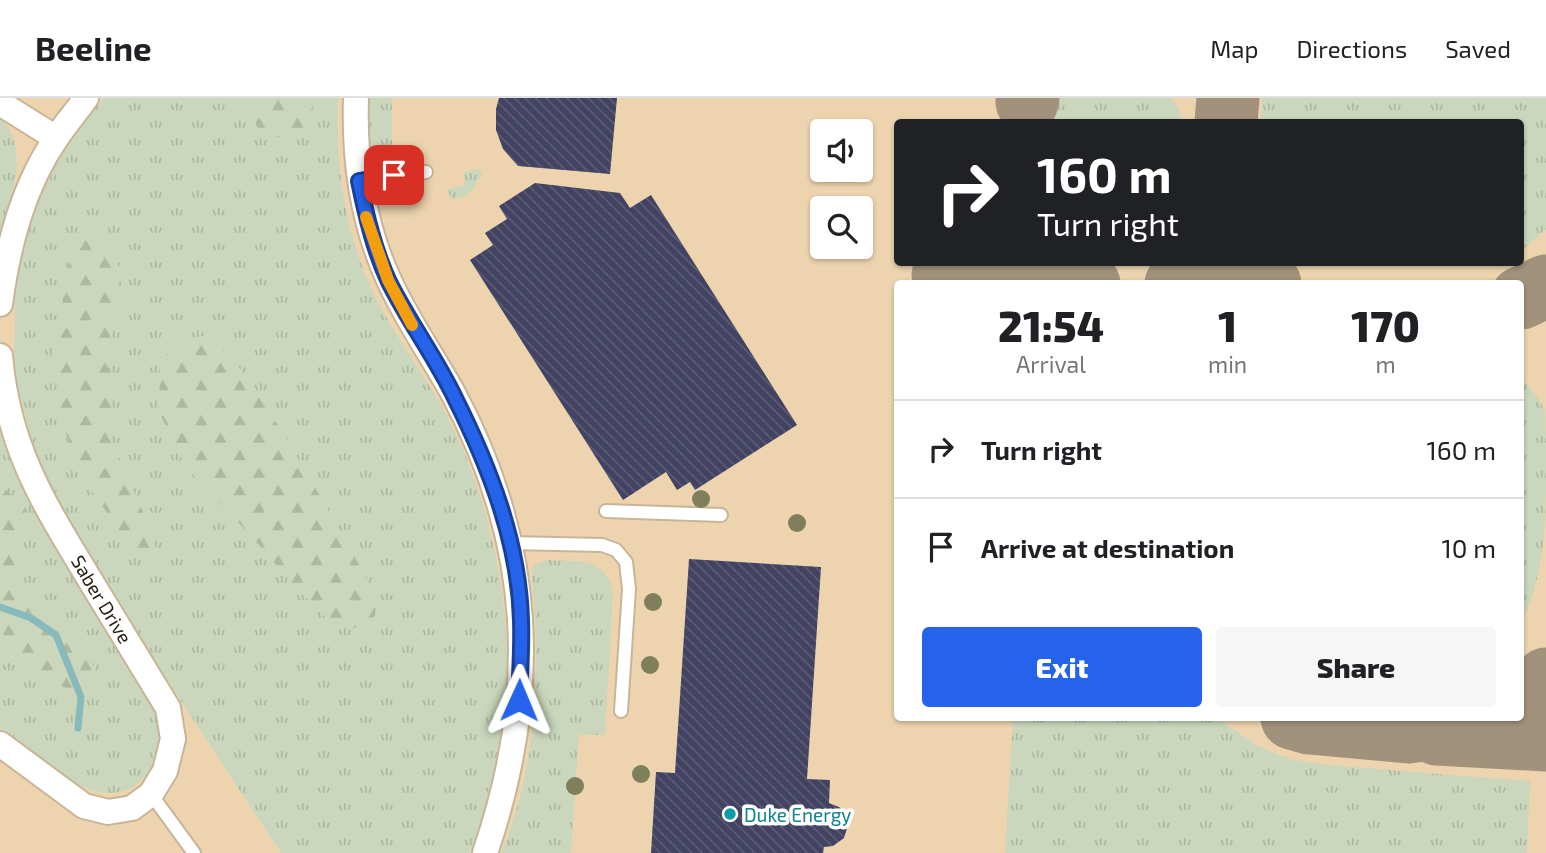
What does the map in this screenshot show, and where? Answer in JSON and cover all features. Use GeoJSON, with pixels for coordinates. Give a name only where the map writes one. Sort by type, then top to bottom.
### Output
{"type":"FeatureCollection","features":[{"type":"Feature","properties":{"kind":"street"},"geometry":{"type":"LineString","coordinates":[[0,304],[5,264],[19,214],[29,190],[56,138],[86,98]]}},
{"type":"Feature","properties":{"kind":"street"},"geometry":{"type":"LineString","coordinates":[[356,98],[354,138],[367,219],[388,280],[453,394],[478,446],[493,484],[517,575],[521,619],[519,700],[514,744],[507,783],[485,853]]}},
{"type":"Feature","properties":{"kind":"street"},"geometry":{"type":"LineString","coordinates":[[0,103],[56,138]]}},
{"type":"Feature","properties":{"kind":"street","name":"Saber Drive"},"geometry":{"type":"LineString","coordinates":[[0,356],[2,382],[14,431],[43,503],[168,708],[173,739],[165,771],[151,794]]}},
{"type":"Feature","properties":{"kind":"street"},"geometry":{"type":"LineString","coordinates":[[0,744],[84,806],[108,812],[132,808],[151,794]]}},
{"type":"Feature","properties":{"kind":"lane"},"geometry":{"type":"LineString","coordinates":[[359,181],[426,172]]}},
{"type":"Feature","properties":{"kind":"lane"},"geometry":{"type":"LineString","coordinates":[[606,511],[721,515]]}},
{"type":"Feature","properties":{"kind":"lane"},"geometry":{"type":"LineString","coordinates":[[510,543],[602,545],[616,550],[626,562],[629,589],[621,711]]}},
{"type":"Feature","properties":{"kind":"lane"},"geometry":{"type":"LineString","coordinates":[[151,794],[194,853]]}},
{"type":"Feature","properties":{"kind":"shaded area"},"geometry":{"type":"Polygon","coordinates":[[[0,98],[1546,98],[1546,853],[0,853],[0,98]]]}},
{"type":"Feature","properties":{"kind":"green space"},"geometry":{"type":"Polygon","coordinates":[[[104,98],[338,98],[341,180],[359,258],[381,308],[444,411],[468,462],[493,543],[501,585],[508,671],[506,712],[495,778],[470,853],[281,853],[143,643],[61,510],[32,441],[14,372],[15,288],[31,218],[56,165],[104,98]]]}},
{"type":"Feature","properties":{"kind":"green space"},"geometry":{"type":"Polygon","coordinates":[[[244,98],[315,98],[310,117],[303,128],[293,135],[281,137],[264,135],[247,113],[244,98]]]}},
{"type":"Feature","properties":{"kind":"green space"},"geometry":{"type":"Polygon","coordinates":[[[369,98],[392,98],[392,164],[375,167],[369,162],[369,98]]]}},
{"type":"Feature","properties":{"kind":"green space"},"geometry":{"type":"Polygon","coordinates":[[[1060,98],[1171,98],[1179,109],[1181,119],[1049,119],[1055,103],[1060,98]]]}},
{"type":"Feature","properties":{"kind":"green space"},"geometry":{"type":"Polygon","coordinates":[[[1262,98],[1546,98],[1546,229],[1524,248],[1524,119],[1261,119],[1262,98]]]}},
{"type":"Feature","properties":{"kind":"green space"},"geometry":{"type":"Polygon","coordinates":[[[0,117],[15,144],[17,159],[13,189],[0,235],[0,117]]]}},
{"type":"Feature","properties":{"kind":"green space"},"geometry":{"type":"Polygon","coordinates":[[[479,169],[482,174],[470,192],[462,198],[451,198],[447,189],[464,185],[464,172],[479,169]]]}},
{"type":"Feature","properties":{"kind":"green space"},"geometry":{"type":"Polygon","coordinates":[[[96,235],[116,256],[122,288],[108,353],[111,438],[153,535],[156,548],[144,557],[132,548],[93,493],[65,432],[53,354],[73,242],[96,235]]]}},
{"type":"Feature","properties":{"kind":"green space"},"geometry":{"type":"Polygon","coordinates":[[[203,336],[232,357],[286,437],[377,596],[375,616],[354,628],[330,622],[186,467],[159,412],[160,363],[180,339],[203,336]]]}},
{"type":"Feature","properties":{"kind":"green space"},"geometry":{"type":"Polygon","coordinates":[[[1524,382],[1545,413],[1545,524],[1540,565],[1524,615],[1524,382]]]}},
{"type":"Feature","properties":{"kind":"green space"},"geometry":{"type":"Polygon","coordinates":[[[0,424],[19,477],[44,528],[158,709],[161,726],[159,752],[147,775],[130,789],[111,793],[91,790],[71,781],[51,769],[0,728],[0,651],[22,662],[40,609],[18,599],[12,584],[25,510],[0,483],[0,424]]]}},
{"type":"Feature","properties":{"kind":"green space"},"geometry":{"type":"Polygon","coordinates":[[[0,483],[25,510],[12,584],[18,599],[57,619],[76,636],[97,675],[91,690],[70,691],[0,651],[0,483]]]}},
{"type":"Feature","properties":{"kind":"green space"},"geometry":{"type":"Polygon","coordinates":[[[546,560],[588,563],[604,573],[609,581],[613,593],[605,735],[579,735],[571,853],[501,853],[520,797],[531,738],[536,678],[532,571],[535,565],[546,560]]]}},
{"type":"Feature","properties":{"kind":"green space"},"geometry":{"type":"Polygon","coordinates":[[[1013,721],[1221,721],[1258,746],[1290,759],[1328,765],[1530,781],[1527,853],[1005,853],[1013,721]]]}},
{"type":"Feature","properties":{"kind":"building"},"geometry":{"type":"Polygon","coordinates":[[[499,98],[617,98],[610,174],[518,166],[503,149],[496,130],[499,98]]]}},
{"type":"Feature","properties":{"kind":"building"},"geometry":{"type":"Polygon","coordinates":[[[535,183],[620,193],[630,208],[651,195],[797,425],[695,490],[690,482],[677,490],[666,472],[623,500],[470,260],[493,245],[485,233],[507,219],[499,206],[535,183]]]}},
{"type":"Feature","properties":{"kind":"building"},"geometry":{"type":"Polygon","coordinates":[[[689,559],[821,567],[807,779],[830,780],[829,803],[844,811],[848,825],[844,838],[833,846],[824,847],[823,853],[651,853],[656,772],[675,773],[689,559]]]}},
{"type":"Feature","properties":{"kind":"waterway"},"geometry":{"type":"LineString","coordinates":[[0,607],[31,618],[56,635],[81,697],[78,728]]}},
{"type":"Feature","properties":{"kind":"taxiway"},"geometry":{"type":"LineString","coordinates":[[1027,102],[1028,98]]}},
{"type":"Feature","properties":{"kind":"taxiway"},"geometry":{"type":"LineString","coordinates":[[1226,119],[1228,98]]}},
{"type":"Feature","properties":{"kind":"taxiway"},"geometry":{"type":"LineString","coordinates":[[1184,280],[1202,266]]}},
{"type":"Feature","properties":{"kind":"taxiway"},"geometry":{"type":"LineString","coordinates":[[1251,266],[1266,280]]}},
{"type":"Feature","properties":{"kind":"taxiway"},"geometry":{"type":"LineString","coordinates":[[943,275],[1024,280]]}},
{"type":"Feature","properties":{"kind":"taxiway"},"geometry":{"type":"LineString","coordinates":[[1524,297],[1546,286]]}},
{"type":"Feature","properties":{"kind":"taxiway"},"geometry":{"type":"LineString","coordinates":[[1524,696],[1546,679]]}},
{"type":"Feature","properties":{"kind":"taxiway"},"geometry":{"type":"LineString","coordinates":[[1302,721],[1408,732],[1457,726],[1473,721]]}},
{"type":"Feature","properties":{"kind":"taxiway"},"geometry":{"type":"LineString","coordinates":[[1437,734],[1546,740]]}},
{"type":"Feature","properties":{"kind":"slow traffic"},"geometry":{"type":"LineString","coordinates":[[366,217],[388,280],[412,325]]}},
{"type":"Feature","properties":{"kind":"place","name":"Duke Energy"},"geometry":{"type":"Point","coordinates":[730,814]}},
{"type":"Feature","properties":{"kind":"route"},"geometry":{"type":"LineString","coordinates":[[394,175],[359,181],[367,219],[388,280],[453,394],[493,484],[517,575],[521,619],[519,700]]}}]}
